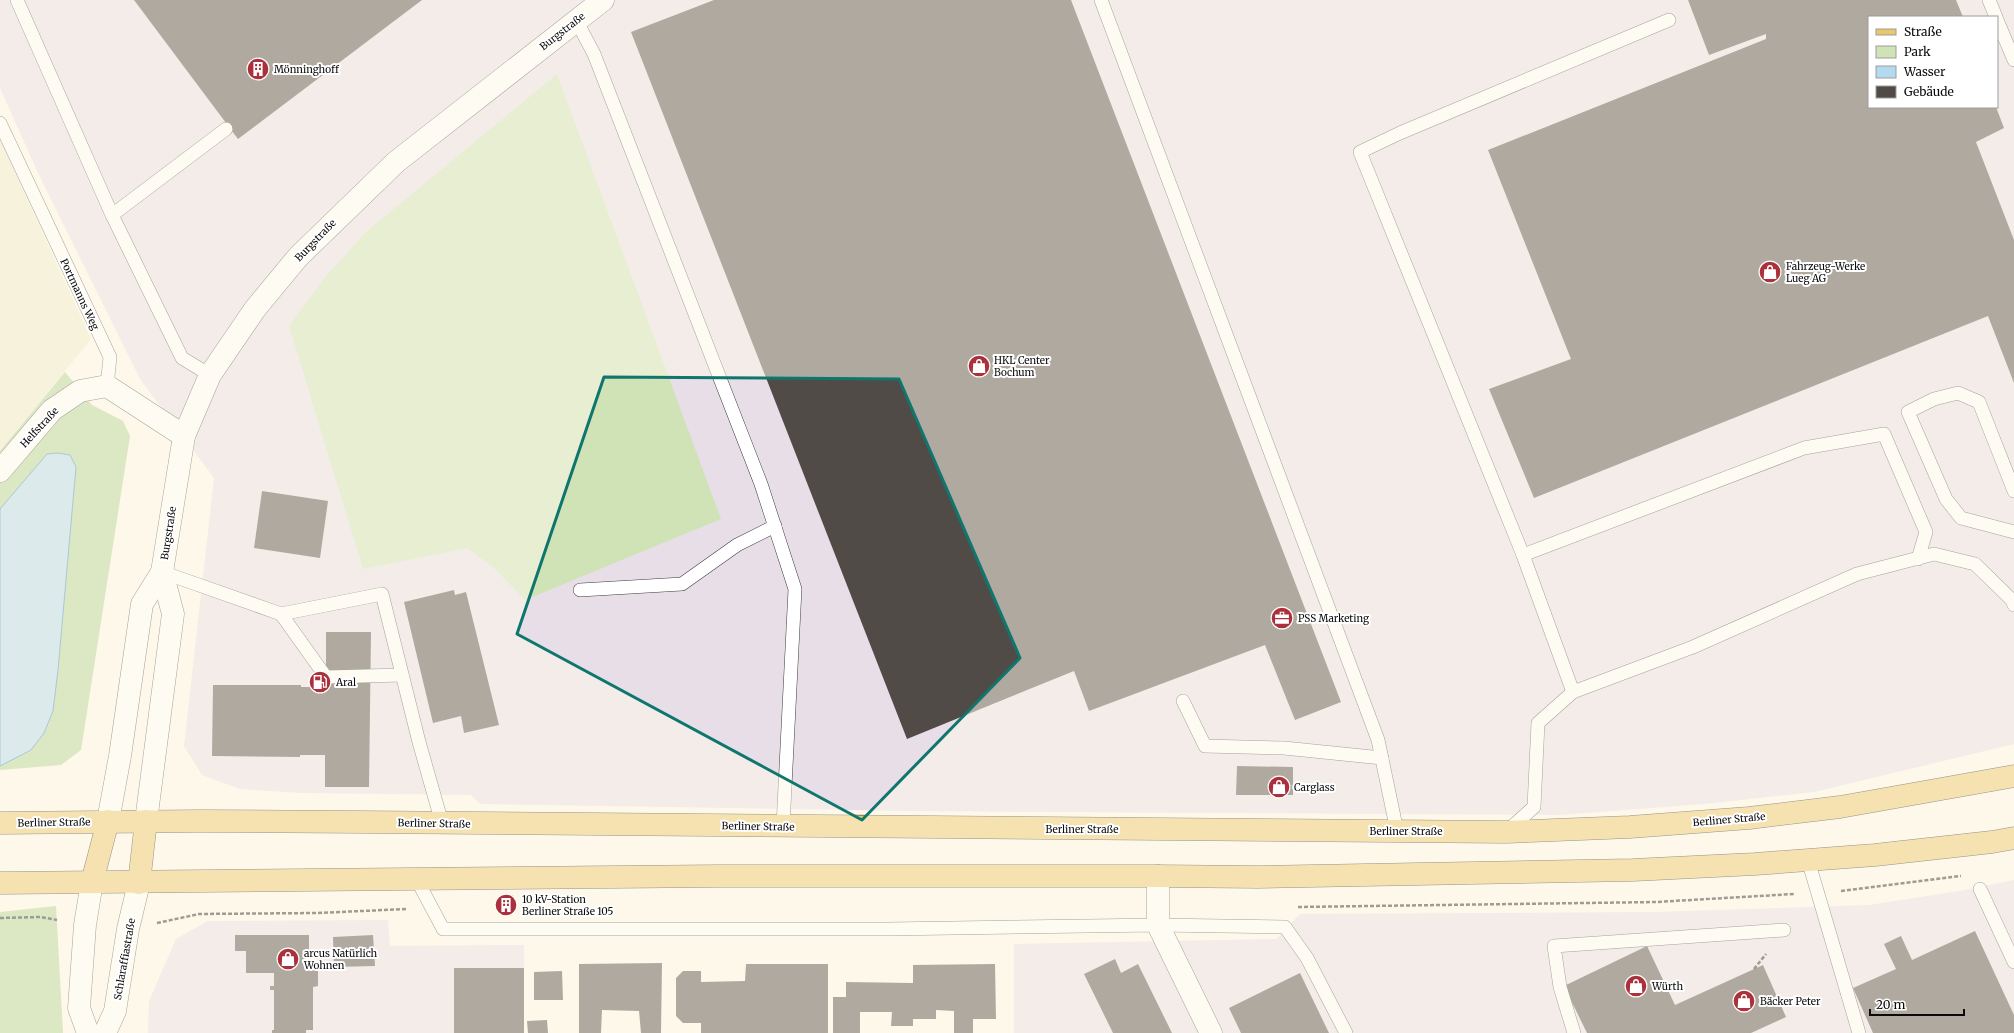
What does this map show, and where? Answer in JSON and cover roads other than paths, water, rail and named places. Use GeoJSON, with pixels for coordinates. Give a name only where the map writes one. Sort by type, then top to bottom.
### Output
{"type":"FeatureCollection","features":[{"type":"Feature","properties":{"kind":"main road","name":"Berliner Straße"},"geometry":{"type":"LineString","coordinates":[[0,823],[146,821],[1506,832],[1630,827],[1749,818],[1840,807],[2014,776]]}},
{"type":"Feature","properties":{"kind":"main road"},"geometry":{"type":"LineString","coordinates":[[139,883],[146,821]]}},
{"type":"Feature","properties":{"kind":"main road"},"geometry":{"type":"LineString","coordinates":[[92,882],[108,822]]}},
{"type":"Feature","properties":{"kind":"main road"},"geometry":{"type":"LineString","coordinates":[[0,883],[139,883],[200,880],[417,880],[710,876],[1258,877],[1633,870],[1883,854],[1992,842],[2014,838]]}},
{"type":"Feature","properties":{"kind":"street","name":"Burgstraße"},"geometry":{"type":"LineString","coordinates":[[108,822],[120,756],[142,604],[162,572],[184,436],[210,375],[265,298],[298,257],[346,209],[396,162],[603,0]]}},
{"type":"Feature","properties":{"kind":"street"},"geometry":{"type":"LineString","coordinates":[[107,386],[184,436]]}},
{"type":"Feature","properties":{"kind":"street","name":"Helfstraße"},"geometry":{"type":"LineString","coordinates":[[0,471],[52,410],[80,391],[107,386]]}},
{"type":"Feature","properties":{"kind":"street","name":"Burgstraße"},"geometry":{"type":"LineString","coordinates":[[146,821],[173,614],[162,572]]}},
{"type":"Feature","properties":{"kind":"street"},"geometry":{"type":"LineString","coordinates":[[1158,876],[1158,925],[1211,1033]]}},
{"type":"Feature","properties":{"kind":"street"},"geometry":{"type":"LineString","coordinates":[[88,1033],[80,1008],[84,925],[92,882]]}},
{"type":"Feature","properties":{"kind":"street","name":"Schlaraffiastraße"},"geometry":{"type":"LineString","coordinates":[[105,1033],[115,1011],[128,929],[139,883]]}},
{"type":"Feature","properties":{"kind":"lane"},"geometry":{"type":"LineString","coordinates":[[17,0],[112,215],[182,358],[210,375]]}},
{"type":"Feature","properties":{"kind":"lane"},"geometry":{"type":"LineString","coordinates":[[1102,0],[1378,740],[1398,831]]}},
{"type":"Feature","properties":{"kind":"lane"},"geometry":{"type":"LineString","coordinates":[[1988,0],[1996,16]]}},
{"type":"Feature","properties":{"kind":"lane"},"geometry":{"type":"LineString","coordinates":[[576,20],[594,54],[761,484],[795,589],[784,826]]}},
{"type":"Feature","properties":{"kind":"lane"},"geometry":{"type":"LineString","coordinates":[[1573,692],[1523,555],[1360,152],[1400,133],[1669,20]]}},
{"type":"Feature","properties":{"kind":"lane"},"geometry":{"type":"LineString","coordinates":[[1998,22],[2014,60]]}},
{"type":"Feature","properties":{"kind":"lane","name":"Portmanns Weg"},"geometry":{"type":"LineString","coordinates":[[0,123],[110,357],[107,386]]}},
{"type":"Feature","properties":{"kind":"lane"},"geometry":{"type":"LineString","coordinates":[[112,215],[226,129]]}},
{"type":"Feature","properties":{"kind":"lane"},"geometry":{"type":"LineString","coordinates":[[2014,491],[1979,402],[1958,393],[1934,399],[1908,412],[1946,499],[1961,518],[2014,532]]}},
{"type":"Feature","properties":{"kind":"lane"},"geometry":{"type":"LineString","coordinates":[[1523,555],[1804,448],[1884,434],[1926,532],[1918,559]]}},
{"type":"Feature","properties":{"kind":"lane"},"geometry":{"type":"LineString","coordinates":[[580,590],[682,584],[737,545],[775,526]]}},
{"type":"Feature","properties":{"kind":"lane"},"geometry":{"type":"LineString","coordinates":[[1506,832],[1534,807],[1538,723],[1573,692],[1693,647],[1857,574],[1934,554],[1976,564],[2012,600],[2014,605]]}},
{"type":"Feature","properties":{"kind":"lane"},"geometry":{"type":"LineString","coordinates":[[162,572],[281,614],[382,594],[402,676],[442,823]]}},
{"type":"Feature","properties":{"kind":"lane"},"geometry":{"type":"LineString","coordinates":[[281,614],[326,677],[402,676]]}},
{"type":"Feature","properties":{"kind":"lane"},"geometry":{"type":"LineString","coordinates":[[1183,701],[1205,746],[1284,748],[1382,758]]}},
{"type":"Feature","properties":{"kind":"lane"},"geometry":{"type":"LineString","coordinates":[[1808,860],[1859,1033]]}},
{"type":"Feature","properties":{"kind":"lane"},"geometry":{"type":"LineString","coordinates":[[417,880],[443,929],[888,929],[1158,925],[1285,927],[1308,958],[1346,1033]]}},
{"type":"Feature","properties":{"kind":"lane"},"geometry":{"type":"LineString","coordinates":[[1980,890],[2014,962]]}},
{"type":"Feature","properties":{"kind":"lane"},"geometry":{"type":"LineString","coordinates":[[1574,1033],[1560,987],[1554,946],[1784,930]]}},
{"type":"Feature","properties":{"kind":"water"},"geometry":{"type":"Polygon","coordinates":[[[58,453],[70,455],[76,467],[53,711],[44,733],[31,750],[0,766],[0,509],[47,454],[58,453]]]}},
{"type":"Feature","properties":{"kind":"place","name":"Mönninghoff"},"geometry":{"type":"Point","coordinates":[258,69]}},
{"type":"Feature","properties":{"kind":"place","name":"Fahrzeug-Werke Lueg AG"},"geometry":{"type":"Point","coordinates":[1770,272]}},
{"type":"Feature","properties":{"kind":"place","name":"HKL Center Bochum"},"geometry":{"type":"Point","coordinates":[979,366]}},
{"type":"Feature","properties":{"kind":"place","name":"PSS Marketing"},"geometry":{"type":"Point","coordinates":[1282,618]}},
{"type":"Feature","properties":{"kind":"place","name":"Aral"},"geometry":{"type":"Point","coordinates":[320,682]}},
{"type":"Feature","properties":{"kind":"place","name":"Carglass"},"geometry":{"type":"Point","coordinates":[1279,787]}},
{"type":"Feature","properties":{"kind":"place","name":"10 kV-Station Berliner Straße 105"},"geometry":{"type":"Point","coordinates":[506,905]}},
{"type":"Feature","properties":{"kind":"place","name":"arcus Natürlich Wohnen"},"geometry":{"type":"Point","coordinates":[288,959]}},
{"type":"Feature","properties":{"kind":"place","name":"Würth"},"geometry":{"type":"Point","coordinates":[1636,986]}},
{"type":"Feature","properties":{"kind":"place","name":"Bäcker Peter"},"geometry":{"type":"Point","coordinates":[1744,1001]}}]}
